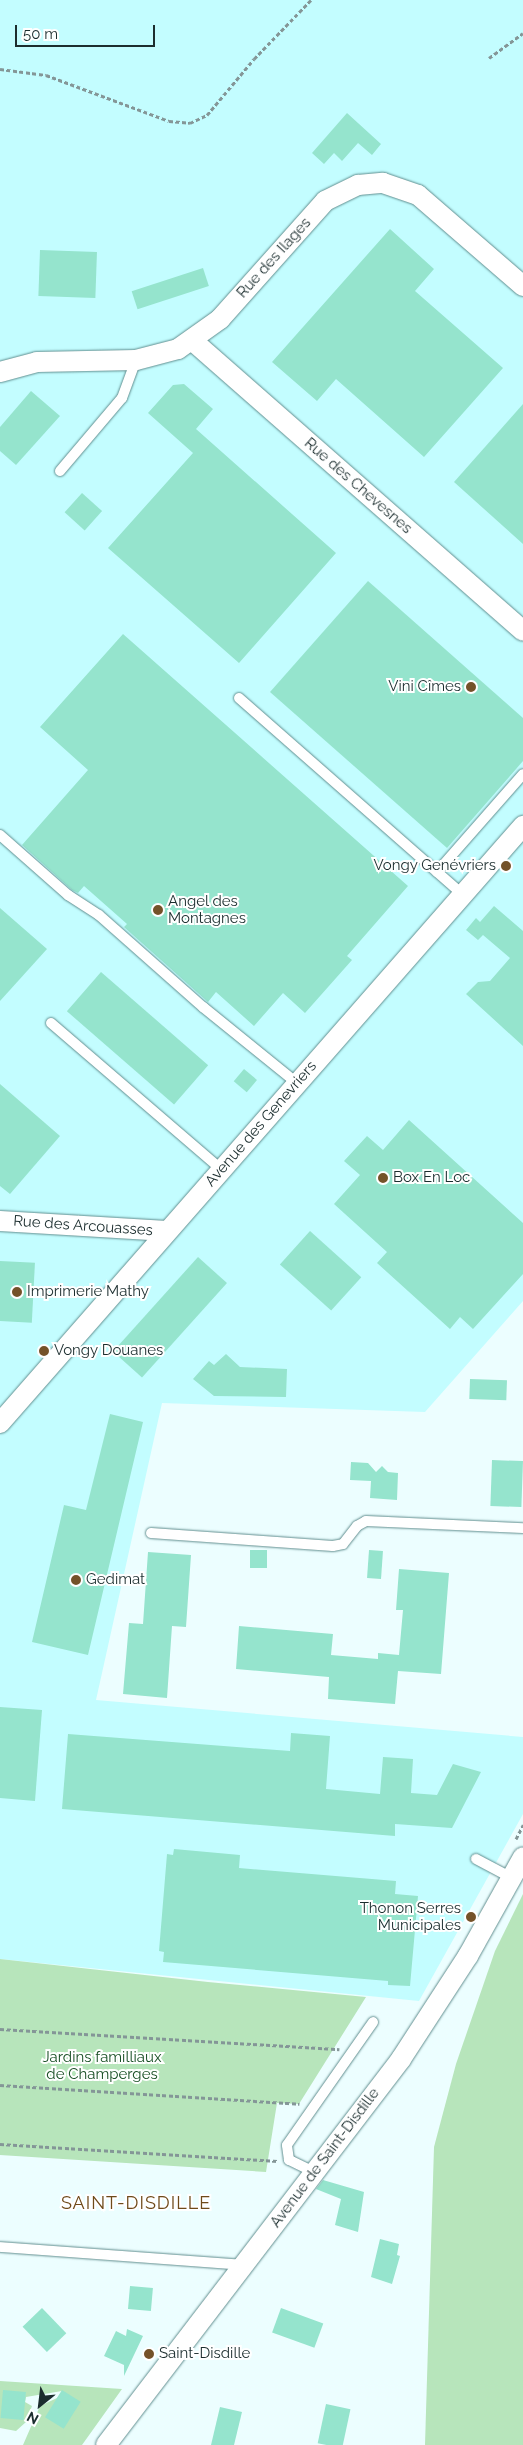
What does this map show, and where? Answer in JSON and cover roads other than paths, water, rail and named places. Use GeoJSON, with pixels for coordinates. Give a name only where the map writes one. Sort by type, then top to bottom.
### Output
{"type":"FeatureCollection","features":[{"type":"Feature","properties":{"kind":"street","name":"Rue des Ilages"},"geometry":{"type":"LineString","coordinates":[[0,372],[37,362],[136,360],[162,355],[193,341],[220,318],[325,201],[358,185],[389,184],[418,195],[523,286]]}},
{"type":"Feature","properties":{"kind":"street","name":"Rue des Chevesnes"},"geometry":{"type":"LineString","coordinates":[[193,341],[523,630]]}},
{"type":"Feature","properties":{"kind":"street","name":"Avenue des Genevriers"},"geometry":{"type":"LineString","coordinates":[[0,1423],[523,826]]}},
{"type":"Feature","properties":{"kind":"street","name":"Rue des Arcouasses"},"geometry":{"type":"LineString","coordinates":[[0,1220],[167,1231]]}},
{"type":"Feature","properties":{"kind":"street","name":"Avenue de Saint-Disdille"},"geometry":{"type":"LineString","coordinates":[[106,2445],[430,2016],[512,1878],[523,1856]]}},
{"type":"Feature","properties":{"kind":"lane"},"geometry":{"type":"LineString","coordinates":[[60,471],[122,398],[136,360]]}},
{"type":"Feature","properties":{"kind":"lane"},"geometry":{"type":"LineString","coordinates":[[239,698],[462,894]]}},
{"type":"Feature","properties":{"kind":"lane"},"geometry":{"type":"LineString","coordinates":[[436,872],[523,774]]}},
{"type":"Feature","properties":{"kind":"lane"},"geometry":{"type":"LineString","coordinates":[[0,835],[68,895],[100,915],[203,1007],[297,1083]]}},
{"type":"Feature","properties":{"kind":"lane"},"geometry":{"type":"LineString","coordinates":[[51,1023],[221,1169]]}},
{"type":"Feature","properties":{"kind":"lane"},"geometry":{"type":"LineString","coordinates":[[151,1533],[338,1546],[346,1541],[359,1523],[366,1520],[523,1528]]}},
{"type":"Feature","properties":{"kind":"lane"},"geometry":{"type":"LineString","coordinates":[[476,1858],[512,1878]]}},
{"type":"Feature","properties":{"kind":"lane"},"geometry":{"type":"LineString","coordinates":[[314,2172],[286,2156],[286,2145],[373,2022]]}},
{"type":"Feature","properties":{"kind":"lane"},"geometry":{"type":"LineString","coordinates":[[0,2247],[243,2265]]}},
{"type":"Feature","properties":{"kind":"place","name":"Vini Cîmes"},"geometry":{"type":"Point","coordinates":[471,687]}},
{"type":"Feature","properties":{"kind":"place","name":"Vongy Genévriers"},"geometry":{"type":"Point","coordinates":[506,866]}},
{"type":"Feature","properties":{"kind":"place","name":"Angel des Montagnes"},"geometry":{"type":"Point","coordinates":[158,910]}},
{"type":"Feature","properties":{"kind":"place","name":"Box En Loc"},"geometry":{"type":"Point","coordinates":[383,1178]}},
{"type":"Feature","properties":{"kind":"place","name":"Imprimerie Mathy"},"geometry":{"type":"Point","coordinates":[17,1292]}},
{"type":"Feature","properties":{"kind":"place","name":"Vongy Douanes"},"geometry":{"type":"Point","coordinates":[44,1351]}},
{"type":"Feature","properties":{"kind":"place","name":"Gedimat"},"geometry":{"type":"Point","coordinates":[76,1580]}},
{"type":"Feature","properties":{"kind":"place","name":"Thonon Serres Municipales"},"geometry":{"type":"Point","coordinates":[471,1917]}},
{"type":"Feature","properties":{"kind":"place","name":"Saint-Disdille"},"geometry":{"type":"Point","coordinates":[149,2354]}},
{"type":"Feature","properties":{"kind":"district","name":"SAINT-DISDILLE"},"geometry":{"type":"Point","coordinates":[136,2203]}},
{"type":"Feature","properties":{"kind":"park label","name":"Jardins familliaux de Champerges"},"geometry":{"type":"Point","coordinates":[102,2066]}}]}
